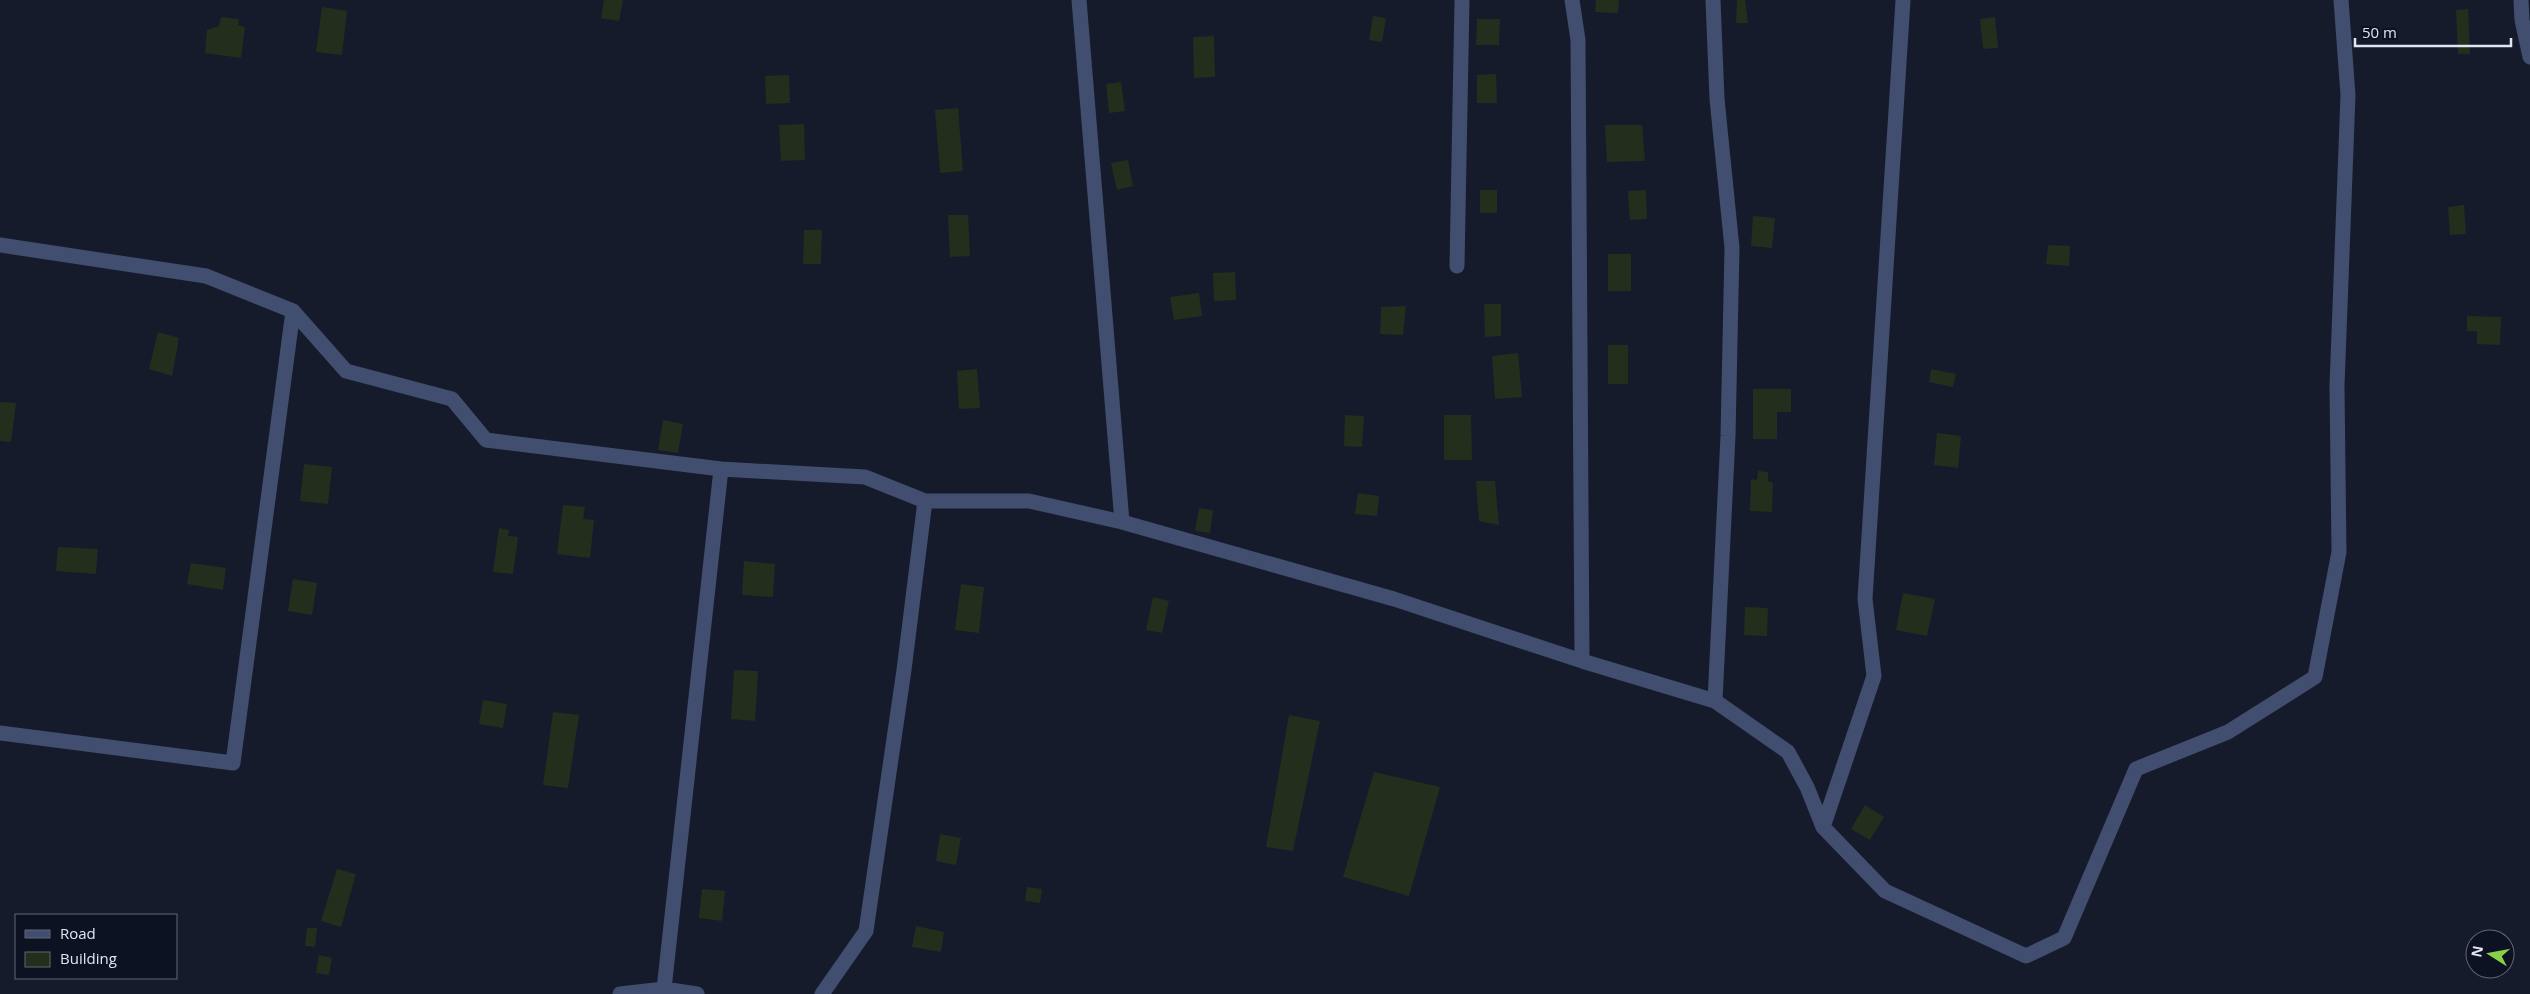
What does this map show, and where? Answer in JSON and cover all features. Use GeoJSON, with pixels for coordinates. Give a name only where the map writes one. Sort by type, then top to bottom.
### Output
{"type":"FeatureCollection","features":[{"type":"Feature","properties":{"kind":"street"},"geometry":{"type":"LineString","coordinates":[[1079,0],[1122,522]]}},
{"type":"Feature","properties":{"kind":"street"},"geometry":{"type":"LineString","coordinates":[[1457,266],[1462,0]]}},
{"type":"Feature","properties":{"kind":"street"},"geometry":{"type":"LineString","coordinates":[[1572,0],[1578,40],[1582,661]]}},
{"type":"Feature","properties":{"kind":"street"},"geometry":{"type":"LineString","coordinates":[[1712,0],[1717,99],[1732,248],[1728,436],[1715,701]]}},
{"type":"Feature","properties":{"kind":"street"},"geometry":{"type":"LineString","coordinates":[[1822,828],[1874,676],[1865,599],[1903,0]]}},
{"type":"Feature","properties":{"kind":"street"},"geometry":{"type":"LineString","coordinates":[[0,246],[206,276],[293,311],[346,371],[452,399],[486,440],[721,468],[865,477],[925,500],[1029,501],[1122,522],[1394,599],[1582,661],[1715,701],[1788,752],[1807,787],[1822,828],[1885,891],[2026,956],[2064,938],[2136,769],[2228,732],[2315,677],[2339,552],[2337,386],[2348,95],[2341,0]]}},
{"type":"Feature","properties":{"kind":"street"},"geometry":{"type":"LineString","coordinates":[[2521,0],[2522,20],[2530,57]]}},
{"type":"Feature","properties":{"kind":"street"},"geometry":{"type":"LineString","coordinates":[[0,732],[233,763],[293,311]]}},
{"type":"Feature","properties":{"kind":"street"},"geometry":{"type":"LineString","coordinates":[[664,989],[721,468]]}},
{"type":"Feature","properties":{"kind":"street"},"geometry":{"type":"LineString","coordinates":[[822,994],[866,931],[904,670],[925,500]]}},
{"type":"Feature","properties":{"kind":"street"},"geometry":{"type":"LineString","coordinates":[[620,994],[664,989],[697,994]]}},
{"type":"Feature","properties":{"kind":"building"},"geometry":{"type":"Polygon","coordinates":[[[604,0],[623,0],[619,21],[601,18],[604,0]]]}},
{"type":"Feature","properties":{"kind":"building"},"geometry":{"type":"Polygon","coordinates":[[[1596,0],[1619,0],[1618,13],[1595,12],[1596,0]]]}},
{"type":"Feature","properties":{"kind":"building"},"geometry":{"type":"Polygon","coordinates":[[[1737,0],[1745,0],[1748,23],[1736,23],[1737,0]]]}},
{"type":"Feature","properties":{"kind":"building"},"geometry":{"type":"Polygon","coordinates":[[[322,7],[347,11],[342,55],[316,52],[322,7]]]}},
{"type":"Feature","properties":{"kind":"building"},"geometry":{"type":"Polygon","coordinates":[[[2468,9],[2470,54],[2458,54],[2456,10],[2468,9]]]}},
{"type":"Feature","properties":{"kind":"building"},"geometry":{"type":"Polygon","coordinates":[[[1373,16],[1386,18],[1382,42],[1369,40],[1373,16]]]}},
{"type":"Feature","properties":{"kind":"building"},"geometry":{"type":"Polygon","coordinates":[[[221,17],[239,19],[238,25],[245,27],[241,58],[205,53],[207,30],[219,26],[221,17]]]}},
{"type":"Feature","properties":{"kind":"building"},"geometry":{"type":"Polygon","coordinates":[[[1995,17],[1998,48],[1983,49],[1980,19],[1995,17]]]}},
{"type":"Feature","properties":{"kind":"building"},"geometry":{"type":"Polygon","coordinates":[[[1477,19],[1500,19],[1499,45],[1476,45],[1477,19]]]}},
{"type":"Feature","properties":{"kind":"building"},"geometry":{"type":"Polygon","coordinates":[[[1214,36],[1215,77],[1194,78],[1193,37],[1214,36]]]}},
{"type":"Feature","properties":{"kind":"building"},"geometry":{"type":"Polygon","coordinates":[[[1496,74],[1497,103],[1477,103],[1477,75],[1496,74]]]}},
{"type":"Feature","properties":{"kind":"building"},"geometry":{"type":"Polygon","coordinates":[[[789,75],[790,103],[766,104],[765,76],[789,75]]]}},
{"type":"Feature","properties":{"kind":"building"},"geometry":{"type":"Polygon","coordinates":[[[1121,82],[1125,111],[1109,113],[1106,84],[1121,82]]]}},
{"type":"Feature","properties":{"kind":"building"},"geometry":{"type":"Polygon","coordinates":[[[958,108],[963,171],[940,173],[935,110],[958,108]]]}},
{"type":"Feature","properties":{"kind":"building"},"geometry":{"type":"Polygon","coordinates":[[[804,124],[805,160],[781,161],[779,125],[804,124]]]}},
{"type":"Feature","properties":{"kind":"building"},"geometry":{"type":"Polygon","coordinates":[[[1605,125],[1642,125],[1645,161],[1607,162],[1605,125]]]}},
{"type":"Feature","properties":{"kind":"building"},"geometry":{"type":"Polygon","coordinates":[[[1128,160],[1133,186],[1117,190],[1111,163],[1128,160]]]}},
{"type":"Feature","properties":{"kind":"building"},"geometry":{"type":"Polygon","coordinates":[[[1480,190],[1497,190],[1497,213],[1480,213],[1480,190]]]}},
{"type":"Feature","properties":{"kind":"building"},"geometry":{"type":"Polygon","coordinates":[[[1646,190],[1647,219],[1630,220],[1628,191],[1646,190]]]}},
{"type":"Feature","properties":{"kind":"building"},"geometry":{"type":"Polygon","coordinates":[[[2464,205],[2466,234],[2450,235],[2448,207],[2464,205]]]}},
{"type":"Feature","properties":{"kind":"building"},"geometry":{"type":"Polygon","coordinates":[[[948,215],[968,215],[970,256],[950,257],[948,215]]]}},
{"type":"Feature","properties":{"kind":"building"},"geometry":{"type":"Polygon","coordinates":[[[1753,216],[1775,218],[1772,248],[1751,246],[1753,216]]]}},
{"type":"Feature","properties":{"kind":"building"},"geometry":{"type":"Polygon","coordinates":[[[804,230],[822,230],[821,264],[803,264],[804,230]]]}},
{"type":"Feature","properties":{"kind":"building"},"geometry":{"type":"Polygon","coordinates":[[[2048,245],[2070,246],[2069,266],[2046,264],[2048,245]]]}},
{"type":"Feature","properties":{"kind":"building"},"geometry":{"type":"Polygon","coordinates":[[[1608,254],[1631,254],[1631,291],[1608,291],[1608,254]]]}},
{"type":"Feature","properties":{"kind":"building"},"geometry":{"type":"Polygon","coordinates":[[[1235,272],[1236,300],[1214,301],[1213,273],[1235,272]]]}},
{"type":"Feature","properties":{"kind":"building"},"geometry":{"type":"Polygon","coordinates":[[[1199,293],[1202,316],[1174,320],[1170,297],[1199,293]]]}},
{"type":"Feature","properties":{"kind":"building"},"geometry":{"type":"Polygon","coordinates":[[[1484,304],[1501,304],[1501,336],[1485,337],[1484,304]]]}},
{"type":"Feature","properties":{"kind":"building"},"geometry":{"type":"Polygon","coordinates":[[[1406,306],[1403,335],[1380,334],[1381,307],[1406,306]]]}},
{"type":"Feature","properties":{"kind":"building"},"geometry":{"type":"Polygon","coordinates":[[[2467,316],[2501,317],[2500,345],[2477,344],[2477,331],[2467,331],[2467,316]]]}},
{"type":"Feature","properties":{"kind":"building"},"geometry":{"type":"Polygon","coordinates":[[[158,332],[179,338],[172,376],[149,369],[158,332]]]}},
{"type":"Feature","properties":{"kind":"building"},"geometry":{"type":"Polygon","coordinates":[[[1608,345],[1628,345],[1628,384],[1608,384],[1608,345]]]}},
{"type":"Feature","properties":{"kind":"building"},"geometry":{"type":"Polygon","coordinates":[[[1518,353],[1522,397],[1495,399],[1492,356],[1518,353]]]}},
{"type":"Feature","properties":{"kind":"building"},"geometry":{"type":"Polygon","coordinates":[[[977,369],[980,408],[959,409],[957,371],[977,369]]]}},
{"type":"Feature","properties":{"kind":"building"},"geometry":{"type":"Polygon","coordinates":[[[1931,369],[1956,374],[1953,387],[1929,382],[1931,369]]]}},
{"type":"Feature","properties":{"kind":"building"},"geometry":{"type":"Polygon","coordinates":[[[1753,389],[1791,389],[1791,412],[1777,412],[1777,439],[1753,439],[1753,389]]]}},
{"type":"Feature","properties":{"kind":"building"},"geometry":{"type":"Polygon","coordinates":[[[0,402],[16,403],[11,442],[0,441],[0,402]]]}},
{"type":"Feature","properties":{"kind":"building"},"geometry":{"type":"Polygon","coordinates":[[[1345,415],[1364,416],[1362,447],[1344,446],[1345,415]]]}},
{"type":"Feature","properties":{"kind":"building"},"geometry":{"type":"Polygon","coordinates":[[[1444,415],[1471,415],[1472,460],[1444,460],[1444,415]]]}},
{"type":"Feature","properties":{"kind":"building"},"geometry":{"type":"Polygon","coordinates":[[[663,420],[683,424],[678,453],[658,450],[663,420]]]}},
{"type":"Feature","properties":{"kind":"building"},"geometry":{"type":"Polygon","coordinates":[[[1937,433],[1961,436],[1958,468],[1934,465],[1937,433]]]}},
{"type":"Feature","properties":{"kind":"building"},"geometry":{"type":"Polygon","coordinates":[[[304,464],[332,467],[328,504],[300,501],[304,464]]]}},
{"type":"Feature","properties":{"kind":"building"},"geometry":{"type":"Polygon","coordinates":[[[1758,471],[1768,472],[1768,481],[1773,483],[1772,512],[1750,511],[1751,479],[1757,480],[1758,471]]]}},
{"type":"Feature","properties":{"kind":"building"},"geometry":{"type":"Polygon","coordinates":[[[1476,481],[1495,481],[1499,525],[1479,521],[1476,481]]]}},
{"type":"Feature","properties":{"kind":"building"},"geometry":{"type":"Polygon","coordinates":[[[1358,493],[1379,496],[1377,516],[1355,514],[1358,493]]]}},
{"type":"Feature","properties":{"kind":"building"},"geometry":{"type":"Polygon","coordinates":[[[563,505],[585,507],[583,519],[594,520],[590,558],[557,554],[563,505]]]}},
{"type":"Feature","properties":{"kind":"building"},"geometry":{"type":"Polygon","coordinates":[[[1199,508],[1213,510],[1210,533],[1195,531],[1199,508]]]}},
{"type":"Feature","properties":{"kind":"building"},"geometry":{"type":"Polygon","coordinates":[[[499,528],[509,530],[508,536],[518,537],[513,574],[493,572],[499,528]]]}},
{"type":"Feature","properties":{"kind":"building"},"geometry":{"type":"Polygon","coordinates":[[[58,547],[98,549],[96,574],[56,571],[58,547]]]}},
{"type":"Feature","properties":{"kind":"building"},"geometry":{"type":"Polygon","coordinates":[[[744,561],[775,564],[773,597],[742,595],[744,561]]]}},
{"type":"Feature","properties":{"kind":"building"},"geometry":{"type":"Polygon","coordinates":[[[191,563],[226,568],[223,590],[187,584],[191,563]]]}},
{"type":"Feature","properties":{"kind":"building"},"geometry":{"type":"Polygon","coordinates":[[[293,579],[317,583],[312,615],[288,611],[293,579]]]}},
{"type":"Feature","properties":{"kind":"building"},"geometry":{"type":"Polygon","coordinates":[[[961,584],[984,587],[979,633],[955,630],[961,584]]]}},
{"type":"Feature","properties":{"kind":"building"},"geometry":{"type":"Polygon","coordinates":[[[1903,593],[1935,599],[1927,636],[1896,630],[1903,593]]]}},
{"type":"Feature","properties":{"kind":"building"},"geometry":{"type":"Polygon","coordinates":[[[1153,597],[1169,601],[1162,633],[1146,630],[1153,597]]]}},
{"type":"Feature","properties":{"kind":"building"},"geometry":{"type":"Polygon","coordinates":[[[1745,607],[1768,608],[1767,636],[1744,635],[1745,607]]]}},
{"type":"Feature","properties":{"kind":"building"},"geometry":{"type":"Polygon","coordinates":[[[734,670],[758,671],[755,721],[731,719],[734,670]]]}},
{"type":"Feature","properties":{"kind":"building"},"geometry":{"type":"Polygon","coordinates":[[[483,700],[507,704],[503,728],[479,724],[483,700]]]}},
{"type":"Feature","properties":{"kind":"building"},"geometry":{"type":"Polygon","coordinates":[[[553,712],[579,715],[568,788],[543,785],[553,712]]]}},
{"type":"Feature","properties":{"kind":"building"},"geometry":{"type":"Polygon","coordinates":[[[1289,715],[1320,721],[1293,851],[1266,847],[1289,715]]]}},
{"type":"Feature","properties":{"kind":"building"},"geometry":{"type":"Polygon","coordinates":[[[1374,772],[1440,787],[1409,896],[1343,877],[1374,772]]]}},
{"type":"Feature","properties":{"kind":"building"},"geometry":{"type":"Polygon","coordinates":[[[1865,805],[1884,817],[1870,840],[1851,829],[1865,805]]]}},
{"type":"Feature","properties":{"kind":"building"},"geometry":{"type":"Polygon","coordinates":[[[940,834],[961,838],[956,865],[936,861],[940,834]]]}},
{"type":"Feature","properties":{"kind":"building"},"geometry":{"type":"Polygon","coordinates":[[[337,869],[356,874],[341,927],[321,921],[337,869]]]}},
{"type":"Feature","properties":{"kind":"building"},"geometry":{"type":"Polygon","coordinates":[[[1027,887],[1042,889],[1040,903],[1025,901],[1027,887]]]}},
{"type":"Feature","properties":{"kind":"building"},"geometry":{"type":"Polygon","coordinates":[[[702,889],[725,891],[722,921],[699,918],[702,889]]]}},
{"type":"Feature","properties":{"kind":"building"},"geometry":{"type":"Polygon","coordinates":[[[916,926],[944,932],[941,952],[912,947],[916,926]]]}},
{"type":"Feature","properties":{"kind":"building"},"geometry":{"type":"Polygon","coordinates":[[[307,928],[317,928],[315,947],[305,946],[307,928]]]}},
{"type":"Feature","properties":{"kind":"building"},"geometry":{"type":"Polygon","coordinates":[[[319,955],[332,958],[329,975],[316,973],[319,955]]]}}]}
